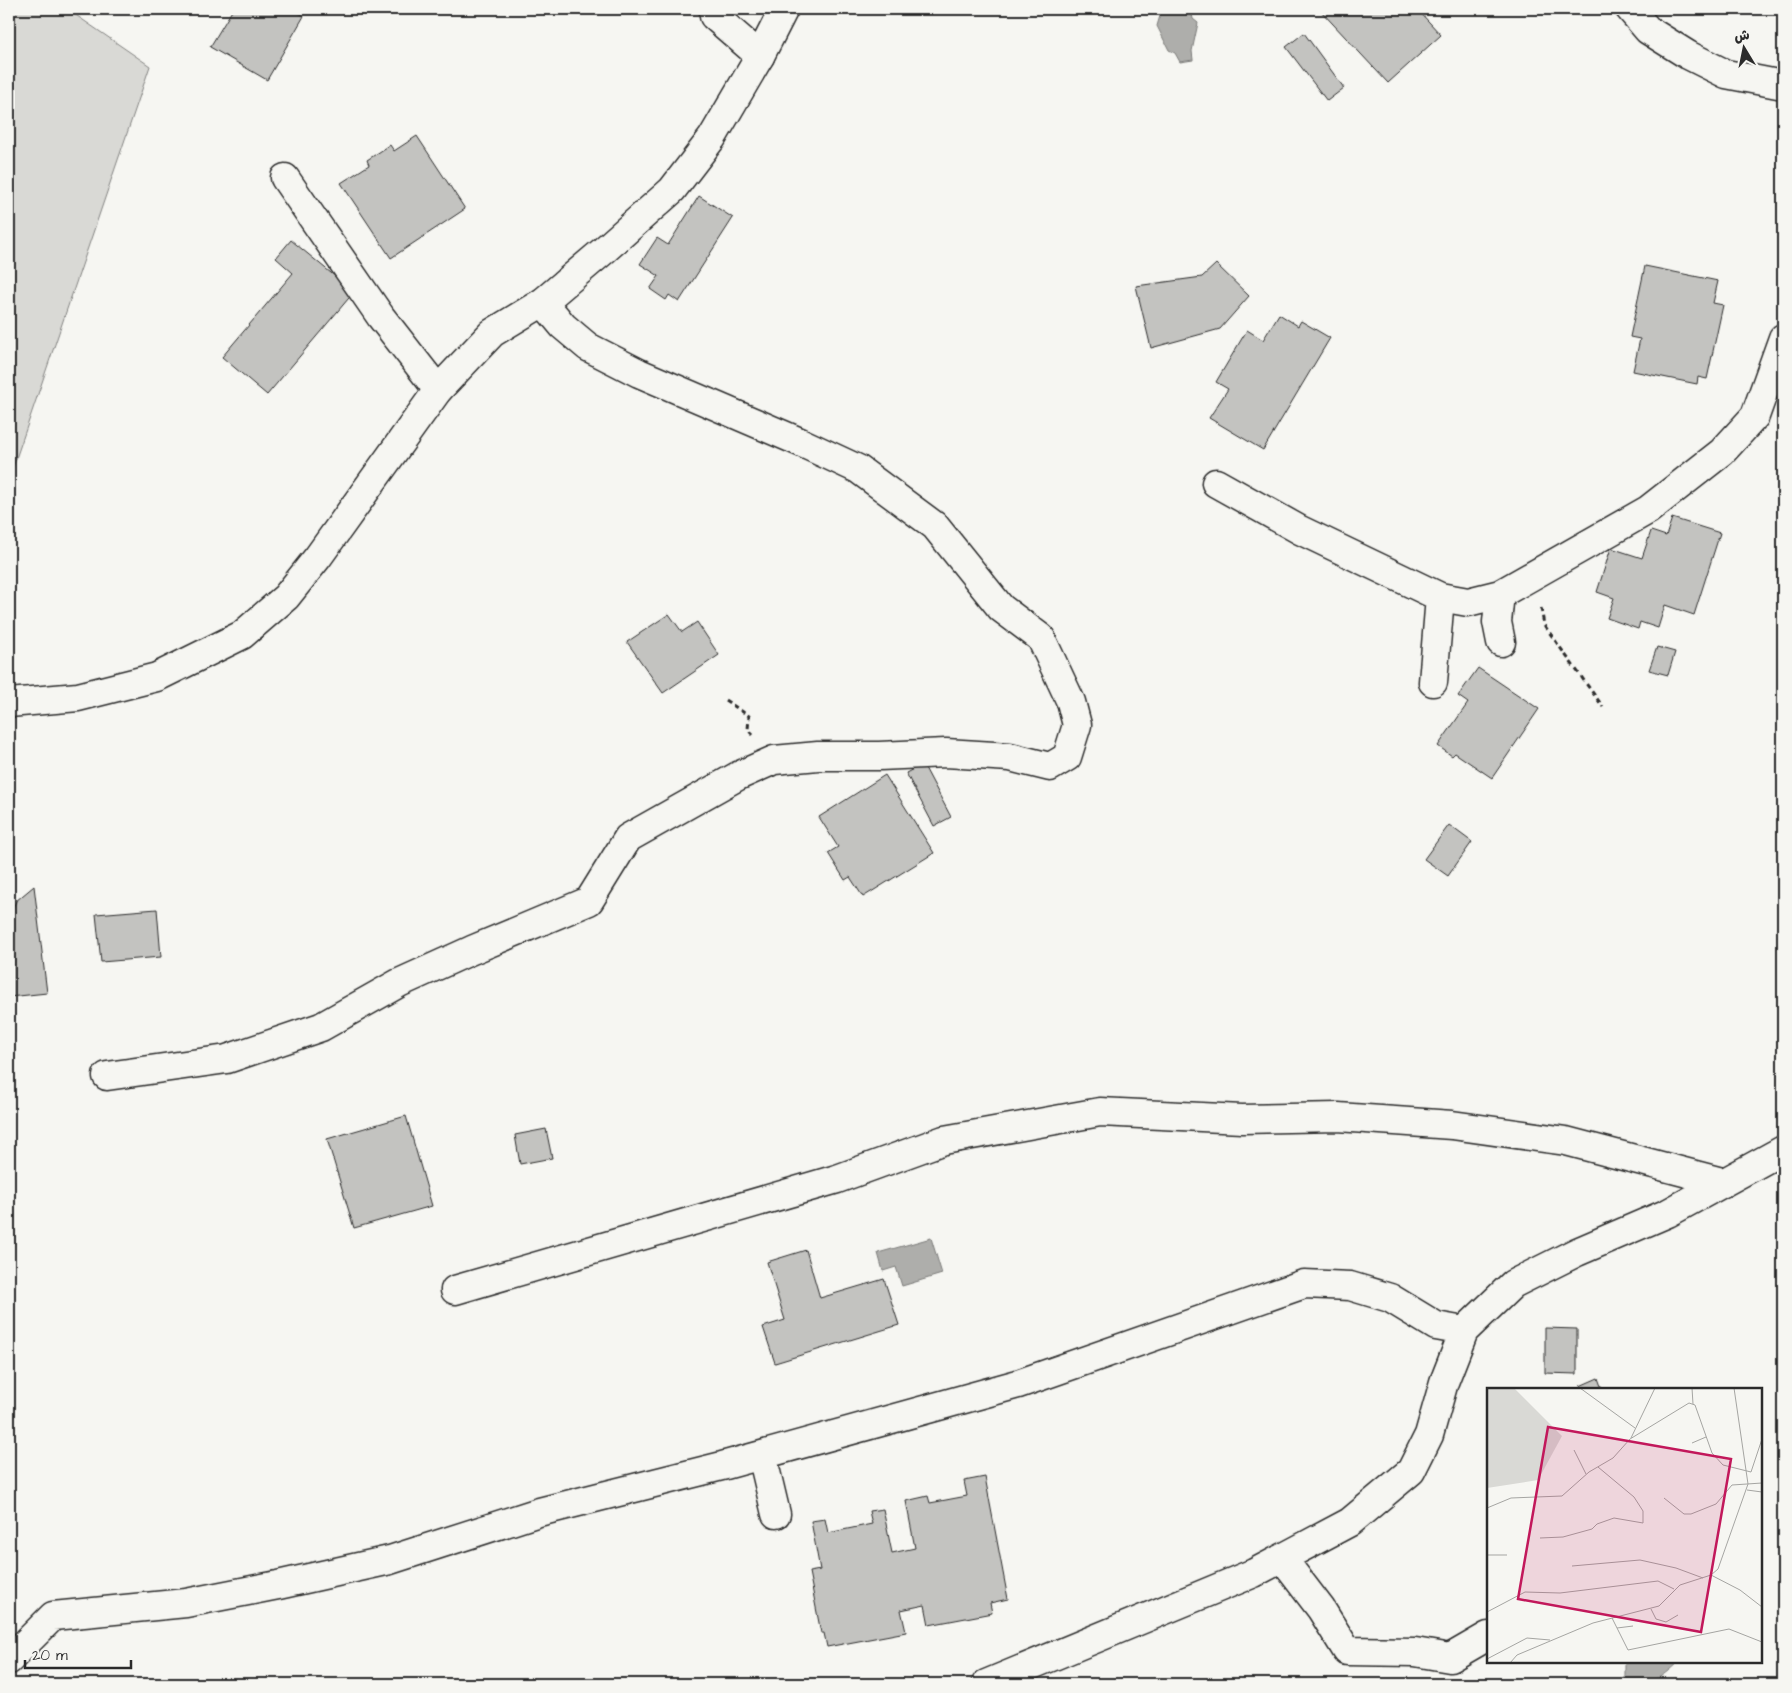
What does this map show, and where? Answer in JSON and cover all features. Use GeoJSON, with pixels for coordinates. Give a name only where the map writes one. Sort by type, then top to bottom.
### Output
{"type":"FeatureCollection","features":[{"type":"Feature","properties":{"kind":"street"},"geometry":{"type":"LineString","coordinates":[[9,703],[78,697],[157,677],[242,635],[291,590],[438,390],[492,333],[543,302],[672,190],[712,138],[760,56],[784,9]]}},
{"type":"Feature","properties":{"kind":"street"},"geometry":{"type":"LineString","coordinates":[[1630,9],[1648,30],[1688,55],[1726,74],[1783,85]]}},
{"type":"Feature","properties":{"kind":"street"},"geometry":{"type":"LineString","coordinates":[[714,16],[760,56]]}},
{"type":"Feature","properties":{"kind":"street"},"geometry":{"type":"LineString","coordinates":[[285,178],[382,317],[438,390]]}},
{"type":"Feature","properties":{"kind":"street"},"geometry":{"type":"LineString","coordinates":[[108,1076],[227,1059],[321,1027],[399,984],[472,950],[590,901],[628,838],[738,776],[774,760],[818,756],[946,753],[1010,757],[1050,767],[1067,757],[1077,725],[1071,702],[1041,638],[1001,608],[935,526],[858,469],[639,373],[588,347],[563,326],[543,302]]}},
{"type":"Feature","properties":{"kind":"street"},"geometry":{"type":"LineString","coordinates":[[1216,483],[1300,530],[1440,597],[1468,602],[1500,594],[1533,573],[1648,510],[1722,452],[1755,416],[1783,338]]}},
{"type":"Feature","properties":{"kind":"street"},"geometry":{"type":"LineString","coordinates":[[1500,594],[1497,622],[1501,642]]}},
{"type":"Feature","properties":{"kind":"street"},"geometry":{"type":"LineString","coordinates":[[1433,682],[1440,597]]}},
{"type":"Feature","properties":{"kind":"street"},"geometry":{"type":"LineString","coordinates":[[455,1290],[837,1179],[944,1140],[1100,1112],[1242,1118],[1338,1116],[1452,1125],[1566,1141],[1722,1182]]}},
{"type":"Feature","properties":{"kind":"street"},"geometry":{"type":"LineString","coordinates":[[986,1684],[1254,1573],[1350,1522],[1411,1471],[1428,1434],[1444,1382],[1464,1331],[1513,1284],[1577,1252],[1668,1213],[1783,1150]]}},
{"type":"Feature","properties":{"kind":"street"},"geometry":{"type":"LineString","coordinates":[[9,1660],[53,1616],[186,1603],[390,1560],[539,1512],[762,1455],[1018,1384],[1304,1284],[1350,1286],[1390,1298],[1436,1326],[1464,1331]]}},
{"type":"Feature","properties":{"kind":"street"},"geometry":{"type":"LineString","coordinates":[[762,1455],[776,1514]]}},
{"type":"Feature","properties":{"kind":"street"},"geometry":{"type":"LineString","coordinates":[[1282,1558],[1321,1609],[1347,1651],[1415,1652],[1450,1658],[1487,1637]]}},
{"type":"Feature","properties":{"kind":"path"},"geometry":{"type":"LineString","coordinates":[[1533,573],[1544,625],[1603,707]]}},
{"type":"Feature","properties":{"kind":"path"},"geometry":{"type":"LineString","coordinates":[[725,700],[749,716],[748,730],[774,760]]}},
{"type":"Feature","properties":{"kind":"shaded area"},"geometry":{"type":"Polygon","coordinates":[[[9,9],[67,9],[150,66],[9,479],[9,9]]]}},
{"type":"Feature","properties":{"kind":"shaded area"},"geometry":{"type":"Polygon","coordinates":[[[1162,9],[1191,9],[1193,19],[1198,23],[1192,51],[1193,60],[1180,62],[1175,53],[1169,50],[1157,26],[1162,9]]]}},
{"type":"Feature","properties":{"kind":"shaded area"},"geometry":{"type":"Polygon","coordinates":[[[931,1238],[942,1274],[902,1286],[896,1267],[883,1271],[878,1253],[931,1238]]]}},
{"type":"Feature","properties":{"kind":"shaded area"},"geometry":{"type":"Polygon","coordinates":[[[1625,1663],[1677,1663],[1654,1680],[1625,1684],[1625,1663]]]}},
{"type":"Feature","properties":{"kind":"building"},"geometry":{"type":"Polygon","coordinates":[[[233,9],[292,9],[304,16],[267,80],[210,47],[233,9]]]}},
{"type":"Feature","properties":{"kind":"building"},"geometry":{"type":"Polygon","coordinates":[[[1319,9],[1417,9],[1441,35],[1388,83],[1319,9]]]}},
{"type":"Feature","properties":{"kind":"building"},"geometry":{"type":"Polygon","coordinates":[[[1304,33],[1344,88],[1327,101],[1286,47],[1304,33]]]}},
{"type":"Feature","properties":{"kind":"building"},"geometry":{"type":"Polygon","coordinates":[[[417,136],[465,209],[391,258],[341,183],[369,165],[367,160],[390,145],[394,151],[417,136]]]}},
{"type":"Feature","properties":{"kind":"building"},"geometry":{"type":"Polygon","coordinates":[[[699,196],[733,218],[679,302],[669,295],[666,300],[650,289],[659,276],[640,264],[657,238],[668,245],[699,196]]]}},
{"type":"Feature","properties":{"kind":"building"},"geometry":{"type":"Polygon","coordinates":[[[291,240],[354,292],[267,395],[222,357],[293,273],[276,258],[291,240]]]}},
{"type":"Feature","properties":{"kind":"building"},"geometry":{"type":"Polygon","coordinates":[[[1216,264],[1249,296],[1220,329],[1151,348],[1136,286],[1202,277],[1216,264]]]}},
{"type":"Feature","properties":{"kind":"building"},"geometry":{"type":"Polygon","coordinates":[[[1645,266],[1718,281],[1713,303],[1723,305],[1707,379],[1698,377],[1697,384],[1633,371],[1640,339],[1630,337],[1645,266]]]}},
{"type":"Feature","properties":{"kind":"building"},"geometry":{"type":"Polygon","coordinates":[[[1279,314],[1298,326],[1301,321],[1330,338],[1263,450],[1209,418],[1228,389],[1216,382],[1247,330],[1263,340],[1279,314]]]}},
{"type":"Feature","properties":{"kind":"building"},"geometry":{"type":"Polygon","coordinates":[[[1672,518],[1720,533],[1694,615],[1665,605],[1658,628],[1640,622],[1638,629],[1607,618],[1614,598],[1597,592],[1611,548],[1642,558],[1651,531],[1666,536],[1672,518]]]}},
{"type":"Feature","properties":{"kind":"building"},"geometry":{"type":"Polygon","coordinates":[[[669,614],[682,632],[697,622],[719,655],[663,693],[627,642],[669,614]]]}},
{"type":"Feature","properties":{"kind":"building"},"geometry":{"type":"Polygon","coordinates":[[[1657,647],[1675,652],[1668,675],[1649,670],[1657,647]]]}},
{"type":"Feature","properties":{"kind":"building"},"geometry":{"type":"Polygon","coordinates":[[[1478,668],[1539,709],[1492,778],[1455,753],[1452,756],[1438,746],[1468,703],[1458,696],[1478,668]]]}},
{"type":"Feature","properties":{"kind":"building"},"geometry":{"type":"Polygon","coordinates":[[[923,764],[951,817],[934,826],[906,773],[923,764]]]}},
{"type":"Feature","properties":{"kind":"building"},"geometry":{"type":"Polygon","coordinates":[[[885,775],[934,853],[863,897],[850,877],[845,880],[828,853],[838,847],[819,817],[885,775]]]}},
{"type":"Feature","properties":{"kind":"building"},"geometry":{"type":"Polygon","coordinates":[[[1449,825],[1472,842],[1448,876],[1424,859],[1449,825]]]}},
{"type":"Feature","properties":{"kind":"building"},"geometry":{"type":"Polygon","coordinates":[[[34,886],[47,993],[9,997],[9,917],[16,901],[34,886]]]}},
{"type":"Feature","properties":{"kind":"building"},"geometry":{"type":"Polygon","coordinates":[[[157,909],[161,957],[101,962],[96,914],[157,909]]]}},
{"type":"Feature","properties":{"kind":"building"},"geometry":{"type":"Polygon","coordinates":[[[406,1116],[432,1206],[354,1228],[327,1139],[406,1116]]]}},
{"type":"Feature","properties":{"kind":"building"},"geometry":{"type":"Polygon","coordinates":[[[546,1129],[552,1158],[520,1164],[515,1135],[546,1129]]]}},
{"type":"Feature","properties":{"kind":"building"},"geometry":{"type":"Polygon","coordinates":[[[806,1250],[820,1298],[884,1279],[899,1325],[775,1363],[763,1327],[785,1320],[767,1262],[806,1250]]]}},
{"type":"Feature","properties":{"kind":"building"},"geometry":{"type":"Polygon","coordinates":[[[1545,1328],[1577,1329],[1577,1374],[1545,1373],[1545,1328]]]}},
{"type":"Feature","properties":{"kind":"building"},"geometry":{"type":"Polygon","coordinates":[[[1598,1378],[1602,1388],[1581,1388],[1580,1386],[1598,1378]]]}},
{"type":"Feature","properties":{"kind":"building"},"geometry":{"type":"Polygon","coordinates":[[[985,1477],[1008,1599],[990,1603],[992,1613],[929,1625],[925,1605],[901,1610],[906,1632],[827,1647],[824,1633],[821,1633],[809,1572],[820,1570],[811,1521],[825,1519],[828,1533],[872,1524],[869,1511],[883,1509],[892,1553],[915,1548],[906,1501],[928,1496],[930,1503],[967,1496],[964,1481],[985,1477]]]}}]}
